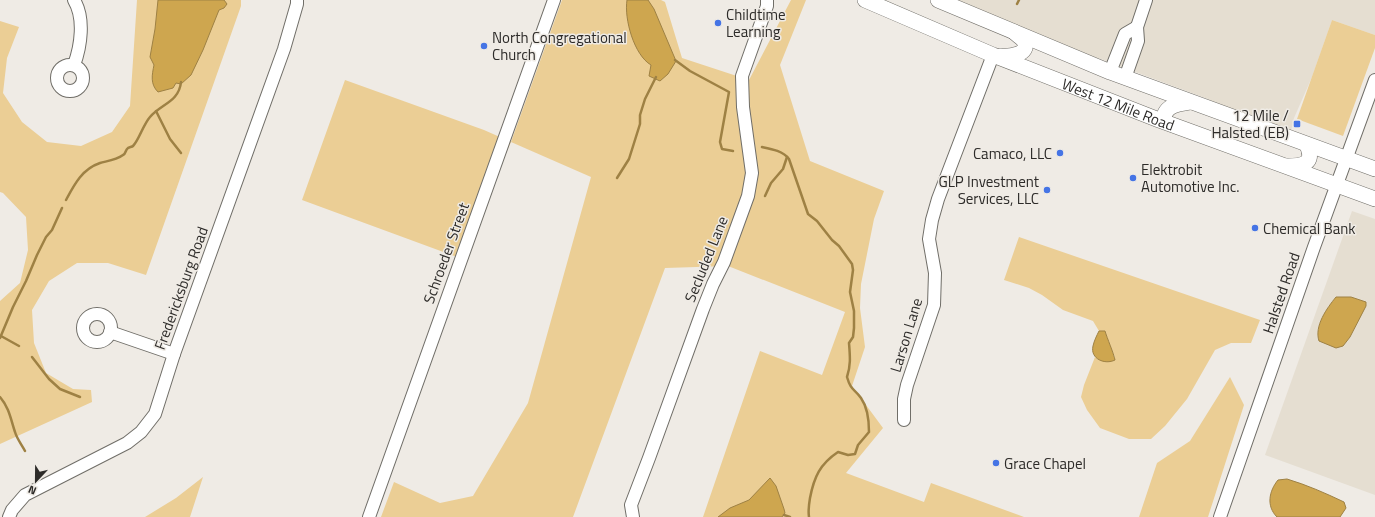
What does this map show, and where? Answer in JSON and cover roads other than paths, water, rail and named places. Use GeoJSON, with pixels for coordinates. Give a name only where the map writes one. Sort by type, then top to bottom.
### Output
{"type":"FeatureCollection","features":[{"type":"Feature","properties":{"kind":"main road","name":"West 12 Mile Road"},"geometry":{"type":"LineString","coordinates":[[865,0],[993,55],[1164,121],[1375,199]]}},
{"type":"Feature","properties":{"kind":"main road","name":"West 12 Mile Road"},"geometry":{"type":"LineString","coordinates":[[938,0],[1125,78],[1375,169]]}},
{"type":"Feature","properties":{"kind":"main road"},"geometry":{"type":"LineString","coordinates":[[993,55],[1008,57],[1014,56],[1023,50],[1025,46],[1023,40],[1014,32]]}},
{"type":"Feature","properties":{"kind":"main road"},"geometry":{"type":"LineString","coordinates":[[1164,121],[1166,111],[1169,108],[1176,104],[1190,102]]}},
{"type":"Feature","properties":{"kind":"main road"},"geometry":{"type":"LineString","coordinates":[[1284,166],[1298,166],[1305,164],[1309,160],[1310,153],[1307,145]]}},
{"type":"Feature","properties":{"kind":"street"},"geometry":{"type":"LineString","coordinates":[[74,0],[77,5],[81,29],[77,58],[74,65]]}},
{"type":"Feature","properties":{"kind":"street","name":"Fredericksburg Road"},"geometry":{"type":"LineString","coordinates":[[9,517],[12,510],[25,495],[127,443],[141,432],[155,414],[174,354],[284,49],[298,4],[297,0]]}},
{"type":"Feature","properties":{"kind":"street","name":"Schroeder Street"},"geometry":{"type":"LineString","coordinates":[[369,517],[554,0]]}},
{"type":"Feature","properties":{"kind":"street"},"geometry":{"type":"LineString","coordinates":[[1125,78],[1138,41],[1137,27],[1146,0]]}},
{"type":"Feature","properties":{"kind":"street","name":"Secluded Lane"},"geometry":{"type":"LineString","coordinates":[[633,517],[631,505],[703,309],[724,262],[748,196],[752,173],[743,107],[742,76],[770,2]]}},
{"type":"Feature","properties":{"kind":"street"},"geometry":{"type":"LineString","coordinates":[[1110,72],[1125,34],[1137,27]]}},
{"type":"Feature","properties":{"kind":"street","name":"Larson Lane"},"geometry":{"type":"LineString","coordinates":[[904,420],[904,399],[934,305],[935,273],[929,239],[932,220],[938,199],[993,55]]}},
{"type":"Feature","properties":{"kind":"street","name":"Halsted Road"},"geometry":{"type":"LineString","coordinates":[[1220,517],[1311,254],[1375,80]]}},
{"type":"Feature","properties":{"kind":"street"},"geometry":{"type":"LineString","coordinates":[[110,332],[174,354]]}},
{"type":"Feature","properties":{"kind":"waterway"},"geometry":{"type":"LineString","coordinates":[[1017,4],[1019,0]]}},
{"type":"Feature","properties":{"kind":"waterway"},"geometry":{"type":"LineString","coordinates":[[675,60],[690,71],[729,92],[720,142],[722,149],[733,151]]}},
{"type":"Feature","properties":{"kind":"waterway"},"geometry":{"type":"LineString","coordinates":[[617,178],[629,159],[640,124],[640,115],[645,99],[656,77]]}},
{"type":"Feature","properties":{"kind":"waterway"},"geometry":{"type":"LineString","coordinates":[[66,200],[83,173],[100,163],[120,157],[125,154],[128,148],[133,146],[150,117],[177,94],[180,89],[181,82]]}},
{"type":"Feature","properties":{"kind":"waterway"},"geometry":{"type":"LineString","coordinates":[[156,111],[170,139],[181,153]]}},
{"type":"Feature","properties":{"kind":"waterway"},"geometry":{"type":"LineString","coordinates":[[762,147],[780,152],[787,156],[808,214],[817,221],[832,240],[839,246],[852,264],[853,270],[850,292],[854,311],[854,328],[853,337],[849,343],[850,364],[847,377],[851,387],[859,395],[867,410],[869,432],[858,445],[855,454],[848,455],[838,452],[822,466],[816,477],[812,490],[809,505],[809,517]]}},
{"type":"Feature","properties":{"kind":"waterway"},"geometry":{"type":"LineString","coordinates":[[765,196],[771,183],[783,169],[787,157]]}},
{"type":"Feature","properties":{"kind":"waterway"},"geometry":{"type":"LineString","coordinates":[[0,338],[37,255],[46,237],[52,230],[62,208]]}},
{"type":"Feature","properties":{"kind":"waterway"},"geometry":{"type":"LineString","coordinates":[[1,336],[19,346]]}},
{"type":"Feature","properties":{"kind":"waterway"},"geometry":{"type":"LineString","coordinates":[[32,357],[49,379],[60,389],[80,397]]}},
{"type":"Feature","properties":{"kind":"waterway"},"geometry":{"type":"LineString","coordinates":[[0,397],[8,409],[18,440],[25,451]]}},
{"type":"Feature","properties":{"kind":"waterway"},"geometry":{"type":"LineString","coordinates":[[784,515],[790,517]]}},
{"type":"Feature","properties":{"kind":"place","name":"Childtime Learning"},"geometry":{"type":"Point","coordinates":[718,23]}},
{"type":"Feature","properties":{"kind":"place","name":"North Congregational Church"},"geometry":{"type":"Point","coordinates":[484,46]}},
{"type":"Feature","properties":{"kind":"place","name":"12 Mile / Halsted (EB)"},"geometry":{"type":"Point","coordinates":[1297,124]}},
{"type":"Feature","properties":{"kind":"place","name":"Camaco, LLC"},"geometry":{"type":"Point","coordinates":[1060,153]}},
{"type":"Feature","properties":{"kind":"place","name":"Elektrobit Automotive Inc."},"geometry":{"type":"Point","coordinates":[1133,178]}},
{"type":"Feature","properties":{"kind":"place","name":"GLP Investment Services, LLC"},"geometry":{"type":"Point","coordinates":[1047,190]}},
{"type":"Feature","properties":{"kind":"place","name":"Chemical Bank"},"geometry":{"type":"Point","coordinates":[1255,228]}},
{"type":"Feature","properties":{"kind":"place","name":"Grace Chapel"},"geometry":{"type":"Point","coordinates":[996,463]}}]}
